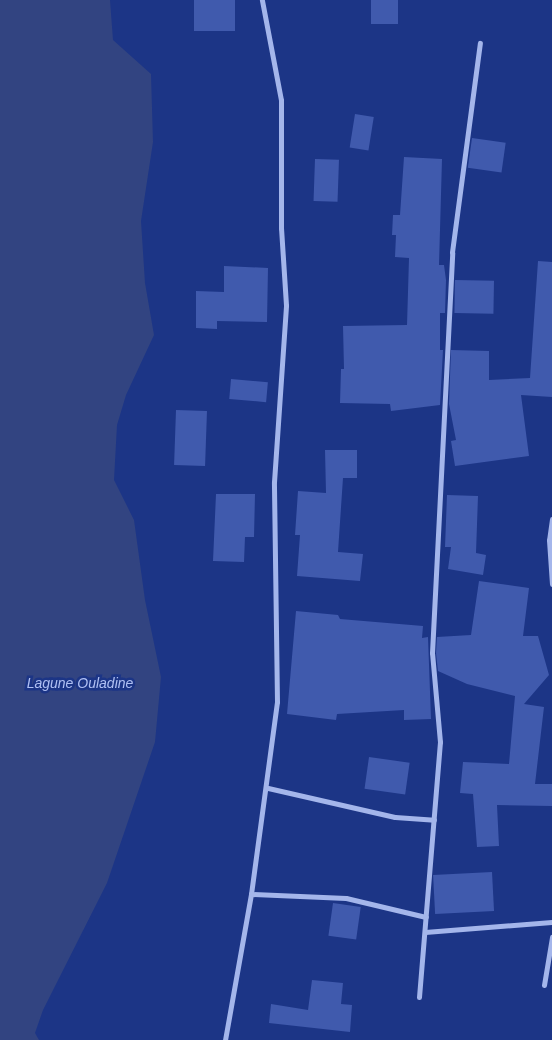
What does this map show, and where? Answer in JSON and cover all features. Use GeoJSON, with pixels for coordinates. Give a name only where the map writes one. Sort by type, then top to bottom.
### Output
{"type":"FeatureCollection","features":[{"type":"Feature","properties":{"kind":"street"},"geometry":{"type":"LineString","coordinates":[[226,1040],[268,788],[277,702],[274,482],[286,305],[281,228],[281,100],[262,0]]}},
{"type":"Feature","properties":{"kind":"street"},"geometry":{"type":"LineString","coordinates":[[419,997],[440,742],[432,653],[452,252],[480,43]]}},
{"type":"Feature","properties":{"kind":"street"},"geometry":{"type":"LineString","coordinates":[[552,519],[549,540],[552,584]]}},
{"type":"Feature","properties":{"kind":"street"},"geometry":{"type":"LineString","coordinates":[[268,788],[395,817],[434,820]]}},
{"type":"Feature","properties":{"kind":"street"},"geometry":{"type":"LineString","coordinates":[[251,894],[346,898],[426,917]]}},
{"type":"Feature","properties":{"kind":"street"},"geometry":{"type":"LineString","coordinates":[[425,932],[552,922]]}},
{"type":"Feature","properties":{"kind":"street"},"geometry":{"type":"LineString","coordinates":[[544,985],[552,937]]}},
{"type":"Feature","properties":{"kind":"water","name":"Lagune Ouladine"},"geometry":{"type":"Polygon","coordinates":[[[0,0],[110,0],[113,40],[151,74],[153,142],[141,221],[145,283],[154,335],[126,395],[117,425],[114,480],[134,520],[145,600],[161,677],[155,742],[107,883],[43,1010],[35,1033],[39,1040],[0,1040],[0,0]]]}},
{"type":"Feature","properties":{"kind":"building"},"geometry":{"type":"Polygon","coordinates":[[[194,0],[235,0],[235,31],[194,31],[194,0]]]}},
{"type":"Feature","properties":{"kind":"building"},"geometry":{"type":"Polygon","coordinates":[[[371,0],[398,0],[398,24],[371,24],[371,0]]]}},
{"type":"Feature","properties":{"kind":"building"},"geometry":{"type":"Polygon","coordinates":[[[355,114],[374,117],[368,151],[350,148],[355,114]]]}},
{"type":"Feature","properties":{"kind":"building"},"geometry":{"type":"Polygon","coordinates":[[[472,138],[506,143],[501,172],[468,168],[472,138]]]}},
{"type":"Feature","properties":{"kind":"building"},"geometry":{"type":"Polygon","coordinates":[[[404,157],[442,159],[439,265],[444,265],[446,280],[445,313],[440,313],[440,350],[443,350],[440,405],[391,411],[390,404],[340,403],[341,369],[344,369],[343,326],[407,325],[409,258],[395,257],[396,235],[392,235],[393,215],[400,215],[404,157]]]}},
{"type":"Feature","properties":{"kind":"building"},"geometry":{"type":"Polygon","coordinates":[[[315,159],[339,160],[338,202],[314,201],[315,159]]]}},
{"type":"Feature","properties":{"kind":"building"},"geometry":{"type":"Polygon","coordinates":[[[538,261],[552,262],[552,397],[521,395],[529,456],[455,466],[451,441],[456,440],[449,404],[451,350],[489,351],[489,380],[530,378],[538,261]]]}},
{"type":"Feature","properties":{"kind":"building"},"geometry":{"type":"Polygon","coordinates":[[[224,266],[268,268],[267,322],[217,321],[217,329],[196,328],[196,291],[224,292],[224,266]]]}},
{"type":"Feature","properties":{"kind":"building"},"geometry":{"type":"Polygon","coordinates":[[[455,280],[494,281],[493,314],[454,313],[455,280]]]}},
{"type":"Feature","properties":{"kind":"building"},"geometry":{"type":"Polygon","coordinates":[[[231,379],[268,382],[266,402],[229,399],[231,379]]]}},
{"type":"Feature","properties":{"kind":"building"},"geometry":{"type":"Polygon","coordinates":[[[176,410],[207,411],[205,466],[174,465],[176,410]]]}},
{"type":"Feature","properties":{"kind":"building"},"geometry":{"type":"Polygon","coordinates":[[[325,450],[357,450],[357,478],[343,478],[338,552],[363,554],[360,581],[297,576],[300,535],[295,535],[298,491],[326,493],[325,450]]]}},
{"type":"Feature","properties":{"kind":"building"},"geometry":{"type":"Polygon","coordinates":[[[216,494],[255,494],[254,537],[245,537],[244,562],[213,561],[216,494]]]}},
{"type":"Feature","properties":{"kind":"building"},"geometry":{"type":"Polygon","coordinates":[[[447,495],[478,496],[476,553],[486,555],[483,575],[448,569],[451,547],[445,547],[447,495]]]}},
{"type":"Feature","properties":{"kind":"building"},"geometry":{"type":"Polygon","coordinates":[[[479,581],[529,588],[523,636],[538,636],[549,675],[524,704],[544,707],[535,784],[552,784],[552,806],[497,805],[499,846],[477,847],[473,794],[460,793],[463,762],[509,764],[515,696],[467,684],[438,671],[436,653],[437,637],[471,635],[479,581]]]}},
{"type":"Feature","properties":{"kind":"building"},"geometry":{"type":"Polygon","coordinates":[[[296,611],[338,615],[340,619],[423,626],[422,638],[428,637],[431,719],[404,720],[404,710],[337,714],[336,720],[287,714],[296,611]]]}},
{"type":"Feature","properties":{"kind":"building"},"geometry":{"type":"Polygon","coordinates":[[[369,757],[410,763],[405,794],[365,789],[369,757]]]}},
{"type":"Feature","properties":{"kind":"building"},"geometry":{"type":"Polygon","coordinates":[[[492,872],[494,911],[435,914],[433,875],[492,872]]]}},
{"type":"Feature","properties":{"kind":"building"},"geometry":{"type":"Polygon","coordinates":[[[333,903],[361,907],[356,940],[328,936],[333,903]]]}},
{"type":"Feature","properties":{"kind":"building"},"geometry":{"type":"Polygon","coordinates":[[[312,980],[343,983],[341,1004],[352,1005],[350,1032],[269,1023],[271,1004],[308,1010],[312,980]]]}}]}
